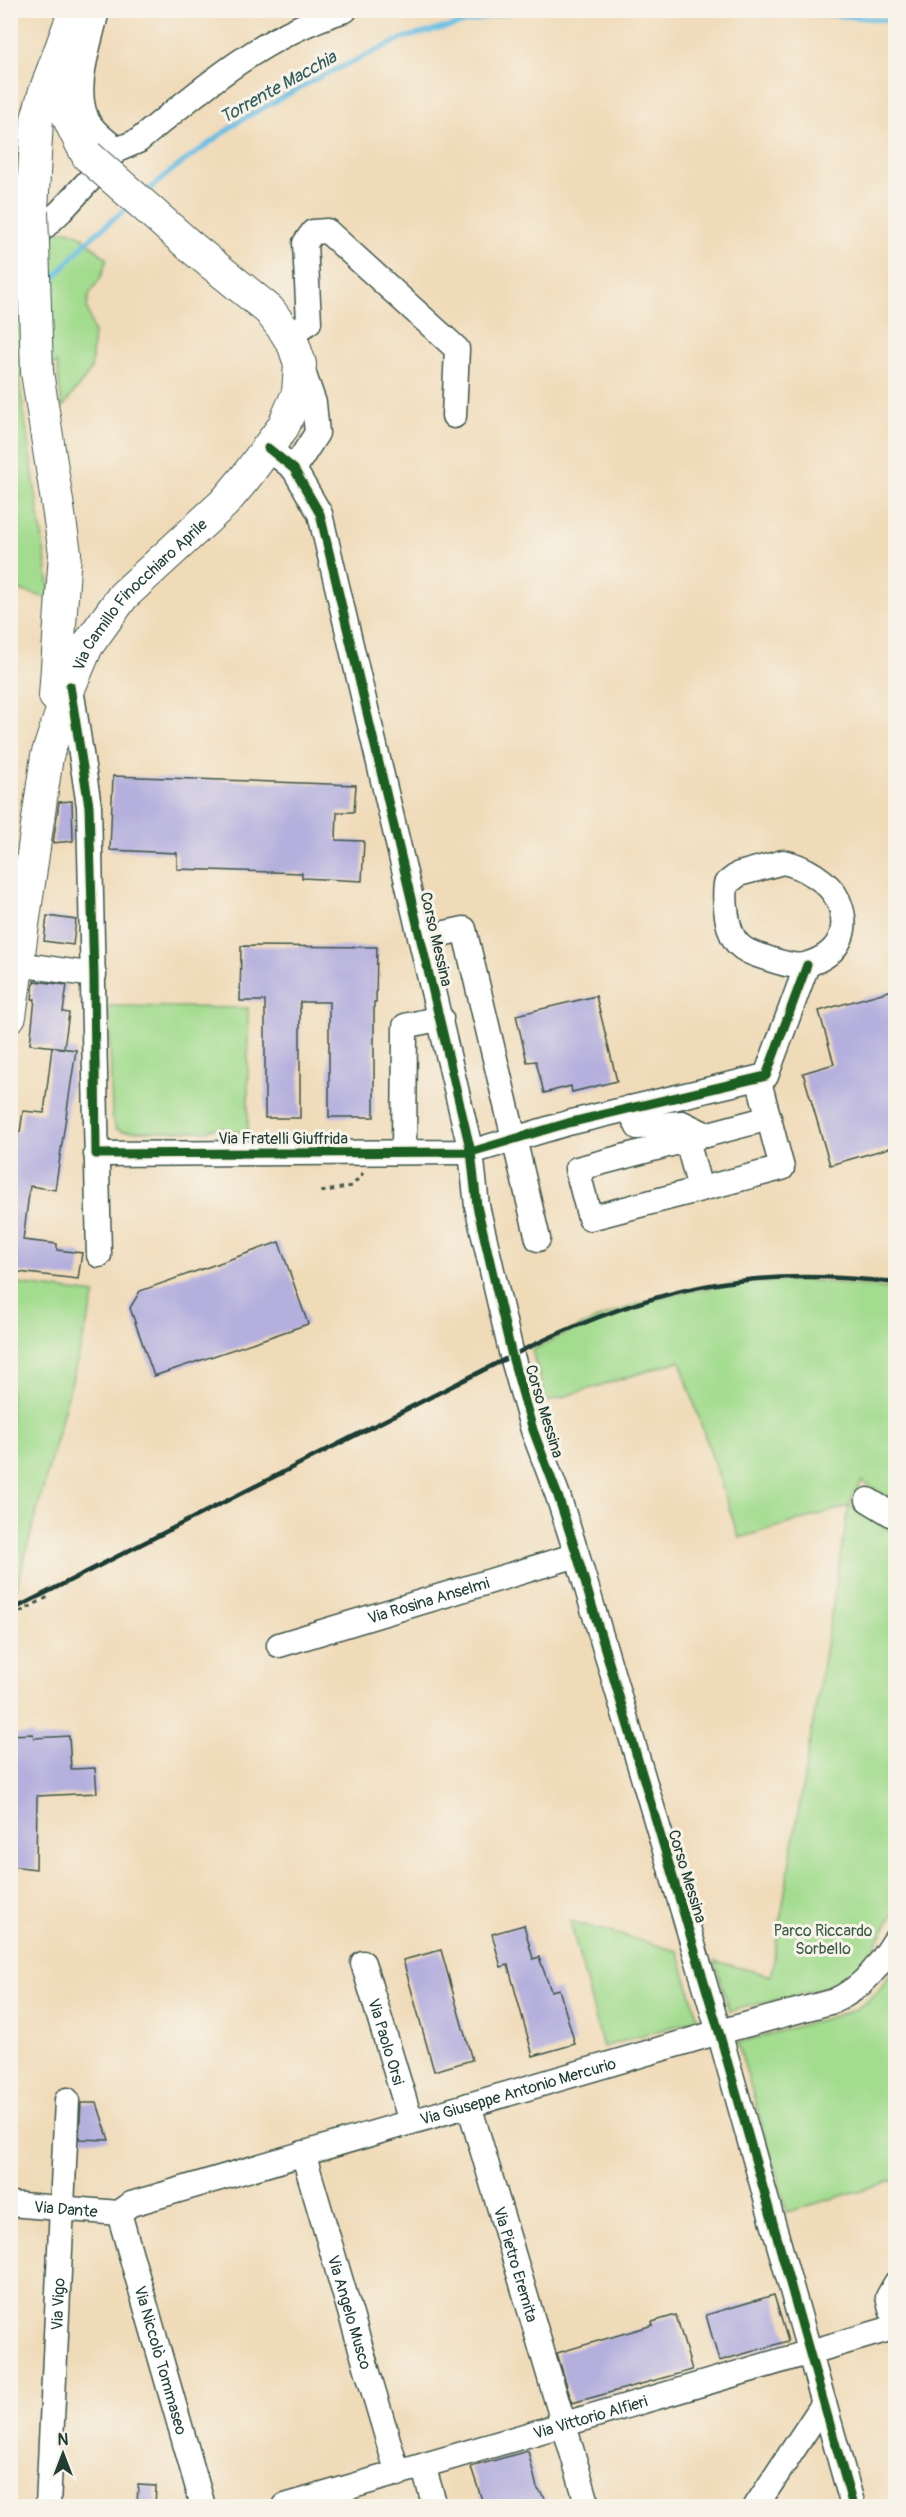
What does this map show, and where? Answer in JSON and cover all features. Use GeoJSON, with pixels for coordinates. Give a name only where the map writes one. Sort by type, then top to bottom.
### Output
{"type":"FeatureCollection","features":[{"type":"Feature","properties":{"kind":"main road"},"geometry":{"type":"LineString","coordinates":[[71,22],[61,80],[63,106],[189,246],[269,310],[294,350]]}},
{"type":"Feature","properties":{"kind":"main road"},"geometry":{"type":"LineString","coordinates":[[71,22],[37,119],[32,178],[37,372],[65,553],[79,616],[84,621],[92,623],[105,618]]}},
{"type":"Feature","properties":{"kind":"main road"},"geometry":{"type":"LineString","coordinates":[[32,178],[47,152],[54,146],[67,145],[103,153]]}},
{"type":"Feature","properties":{"kind":"main road","name":"Via Camillo Finocchiaro Aprile"},"geometry":{"type":"LineString","coordinates":[[10,1016],[47,756],[70,686],[87,646],[123,596],[224,502],[268,448],[293,408],[298,393],[294,350]]}},
{"type":"Feature","properties":{"kind":"main road"},"geometry":{"type":"LineString","coordinates":[[47,756],[61,625],[65,553]]}},
{"type":"Feature","properties":{"kind":"street"},"geometry":{"type":"LineString","coordinates":[[96,10],[83,73],[83,107],[103,153]]}},
{"type":"Feature","properties":{"kind":"street"},"geometry":{"type":"LineString","coordinates":[[10,259],[61,211],[103,153],[138,141],[210,83],[276,39],[345,10]]}},
{"type":"Feature","properties":{"kind":"street"},"geometry":{"type":"LineString","coordinates":[[268,448],[294,469],[317,434],[314,403],[294,350],[309,322],[305,243],[313,232],[327,231],[457,349],[454,416]]}},
{"type":"Feature","properties":{"kind":"street","name":"Corso Messina"},"geometry":{"type":"LineString","coordinates":[[294,469],[320,514],[441,1018],[472,1159],[477,1206],[512,1356],[533,1430],[577,1555],[719,2032],[854,2506]]}},
{"type":"Feature","properties":{"kind":"street"},"geometry":{"type":"LineString","coordinates":[[70,686],[89,806],[99,1255]]}},
{"type":"Feature","properties":{"kind":"street"},"geometry":{"type":"LineString","coordinates":[[769,1118],[577,1168],[590,1218],[782,1168],[769,1118],[758,1078],[766,1076],[807,965],[834,949],[844,933],[844,915],[836,896],[813,874],[799,866],[783,862],[739,874],[726,884],[724,900],[730,928],[738,945],[754,954],[781,963],[807,965]]}},
{"type":"Feature","properties":{"kind":"street"},"geometry":{"type":"LineString","coordinates":[[422,938],[464,928],[538,1239]]}},
{"type":"Feature","properties":{"kind":"street"},"geometry":{"type":"LineString","coordinates":[[18,964],[94,975]]}},
{"type":"Feature","properties":{"kind":"street"},"geometry":{"type":"LineString","coordinates":[[404,1152],[405,1026],[441,1018]]}},
{"type":"Feature","properties":{"kind":"street","name":"Via Fratelli Giuffrida"},"geometry":{"type":"LineString","coordinates":[[96,1154],[404,1152],[472,1159],[514,1138],[758,1078]]}},
{"type":"Feature","properties":{"kind":"street"},"geometry":{"type":"LineString","coordinates":[[629,1108],[638,1127],[682,1123],[697,1137],[700,1190]]}},
{"type":"Feature","properties":{"kind":"street"},"geometry":{"type":"LineString","coordinates":[[868,1500],[896,1517]]}},
{"type":"Feature","properties":{"kind":"street","name":"Via Rosina Anselmi"},"geometry":{"type":"LineString","coordinates":[[279,1645],[577,1555]]}},
{"type":"Feature","properties":{"kind":"street","name":"Via Giuseppe Antonio Mercurio"},"geometry":{"type":"LineString","coordinates":[[119,2213],[131,2204],[303,2153],[719,2032],[834,2001],[850,1994],[872,1974],[896,1939]]}},
{"type":"Feature","properties":{"kind":"street","name":"Via Paolo Orsi"},"geometry":{"type":"LineString","coordinates":[[363,1963],[411,2122]]}},
{"type":"Feature","properties":{"kind":"street","name":"Via Vigo"},"geometry":{"type":"LineString","coordinates":[[48,2506],[67,2100]]}},
{"type":"Feature","properties":{"kind":"street","name":"Via Pietro Eremita"},"geometry":{"type":"LineString","coordinates":[[469,2105],[588,2506]]}},
{"type":"Feature","properties":{"kind":"street","name":"Via Angelo Musco"},"geometry":{"type":"LineString","coordinates":[[303,2153],[398,2474]]}},
{"type":"Feature","properties":{"kind":"street","name":"Via Dante"},"geometry":{"type":"LineString","coordinates":[[10,2204],[119,2213]]}},
{"type":"Feature","properties":{"kind":"street","name":"Via Niccolò Tommaseo"},"geometry":{"type":"LineString","coordinates":[[119,2213],[203,2506]]}},
{"type":"Feature","properties":{"kind":"street"},"geometry":{"type":"LineString","coordinates":[[896,2283],[888,2297],[896,2326]]}},
{"type":"Feature","properties":{"kind":"street","name":"Via Vittorio Alfieri"},"geometry":{"type":"LineString","coordinates":[[285,2506],[334,2500],[423,2466],[896,2326]]}},
{"type":"Feature","properties":{"kind":"street"},"geometry":{"type":"LineString","coordinates":[[756,2506],[824,2403]]}},
{"type":"Feature","properties":{"kind":"street"},"geometry":{"type":"LineString","coordinates":[[423,2466],[435,2506]]}},
{"type":"Feature","properties":{"kind":"path"},"geometry":{"type":"LineString","coordinates":[[321,1192],[352,1186],[365,1171]]}},
{"type":"Feature","properties":{"kind":"path"},"geometry":{"type":"LineString","coordinates":[[10,1637],[18,1613],[50,1596]]}},
{"type":"Feature","properties":{"kind":"green space"},"geometry":{"type":"Polygon","coordinates":[[[69,230],[81,236],[107,259],[101,277],[89,295],[87,308],[94,333],[91,370],[62,408],[57,363],[19,378],[51,599],[19,590],[11,612],[11,267],[54,233],[69,230]]]}},
{"type":"Feature","properties":{"kind":"green space"},"geometry":{"type":"Polygon","coordinates":[[[109,1006],[248,1008],[248,1132],[230,1132],[219,1128],[207,1131],[122,1131],[116,1129],[112,1118],[109,1006]]]}},
{"type":"Feature","properties":{"kind":"green space","name":"Parco Riccardo Sorbello"},"geometry":{"type":"Polygon","coordinates":[[[806,1280],[895,1289],[895,1502],[862,1481],[849,1505],[895,1534],[895,1910],[870,1954],[850,1975],[840,1981],[810,1991],[729,2011],[715,1961],[771,1976],[849,1506],[739,1538],[680,1361],[546,1402],[532,1350],[600,1318],[668,1296],[714,1287],[806,1280]]]}},
{"type":"Feature","properties":{"kind":"green space"},"geometry":{"type":"Polygon","coordinates":[[[10,1283],[95,1294],[11,1608],[10,1283]]]}},
{"type":"Feature","properties":{"kind":"green space"},"geometry":{"type":"Polygon","coordinates":[[[570,1921],[678,1951],[698,2019],[603,2047],[570,1921]]]}},
{"type":"Feature","properties":{"kind":"green space"},"geometry":{"type":"Polygon","coordinates":[[[895,1966],[895,2180],[787,2212],[738,2043],[852,2011],[877,1992],[895,1966]]]}},
{"type":"Feature","properties":{"kind":"building"},"geometry":{"type":"Polygon","coordinates":[[[113,776],[356,785],[354,812],[337,812],[336,840],[364,841],[362,881],[302,878],[302,873],[177,869],[177,853],[110,850],[113,776]]]}},
{"type":"Feature","properties":{"kind":"building"},"geometry":{"type":"Polygon","coordinates":[[[72,801],[73,841],[53,843],[59,802],[72,801]]]}},
{"type":"Feature","properties":{"kind":"building"},"geometry":{"type":"Polygon","coordinates":[[[47,916],[76,920],[73,945],[44,941],[47,916]]]}},
{"type":"Feature","properties":{"kind":"building"},"geometry":{"type":"Polygon","coordinates":[[[241,946],[377,947],[376,1002],[374,1002],[374,1117],[329,1117],[329,1002],[300,1002],[300,1118],[265,1118],[265,1001],[240,1001],[241,946]]]}},
{"type":"Feature","properties":{"kind":"building"},"geometry":{"type":"Polygon","coordinates":[[[34,981],[67,985],[63,1012],[69,1013],[64,1048],[30,1044],[35,999],[32,999],[34,981]]]}},
{"type":"Feature","properties":{"kind":"building"},"geometry":{"type":"Polygon","coordinates":[[[896,989],[896,1146],[830,1165],[803,1073],[834,1064],[819,1011],[896,989]]]}},
{"type":"Feature","properties":{"kind":"building"},"geometry":{"type":"Polygon","coordinates":[[[596,996],[617,1081],[572,1092],[571,1086],[544,1093],[536,1061],[527,1062],[516,1015],[596,996]]]}},
{"type":"Feature","properties":{"kind":"building"},"geometry":{"type":"Polygon","coordinates":[[[52,1047],[76,1050],[55,1190],[30,1186],[23,1240],[57,1244],[57,1250],[82,1253],[78,1279],[10,1271],[10,1130],[20,1132],[23,1111],[44,1113],[52,1047]]]}},
{"type":"Feature","properties":{"kind":"building"},"geometry":{"type":"Polygon","coordinates":[[[279,1242],[308,1324],[154,1376],[130,1308],[140,1291],[279,1242]]]}},
{"type":"Feature","properties":{"kind":"building"},"geometry":{"type":"Polygon","coordinates":[[[33,1734],[34,1738],[69,1736],[71,1769],[95,1768],[97,1793],[37,1796],[36,1869],[10,1866],[10,1735],[33,1734]]]}},
{"type":"Feature","properties":{"kind":"building"},"geometry":{"type":"Polygon","coordinates":[[[524,1925],[533,1959],[539,1957],[551,1991],[559,1989],[575,2044],[533,2056],[508,1965],[501,1967],[492,1934],[524,1925]]]}},
{"type":"Feature","properties":{"kind":"building"},"geometry":{"type":"Polygon","coordinates":[[[441,1950],[472,2060],[434,2071],[403,1960],[441,1950]]]}},
{"type":"Feature","properties":{"kind":"building"},"geometry":{"type":"Polygon","coordinates":[[[81,2103],[97,2103],[109,2140],[79,2139],[81,2103]]]}},
{"type":"Feature","properties":{"kind":"building"},"geometry":{"type":"Polygon","coordinates":[[[774,2295],[788,2341],[719,2361],[706,2315],[774,2295]]]}},
{"type":"Feature","properties":{"kind":"building"},"geometry":{"type":"Polygon","coordinates":[[[676,2315],[692,2370],[572,2403],[557,2353],[653,2325],[652,2322],[676,2315]]]}},
{"type":"Feature","properties":{"kind":"building"},"geometry":{"type":"Polygon","coordinates":[[[528,2451],[537,2488],[551,2506],[484,2506],[471,2467],[528,2451]]]}},
{"type":"Feature","properties":{"kind":"building"},"geometry":{"type":"Polygon","coordinates":[[[138,2485],[156,2486],[155,2506],[137,2506],[138,2485]]]}},
{"type":"Feature","properties":{"kind":"waterway","name":"Torrente Macchia"},"geometry":{"type":"LineString","coordinates":[[145,193],[241,120],[322,76],[403,38],[518,10]]}},
{"type":"Feature","properties":{"kind":"waterway","name":"Torrente Macchia"},"geometry":{"type":"LineString","coordinates":[[780,10],[896,21]]}},
{"type":"Feature","properties":{"kind":"waterway","name":"Torrente Macchia"},"geometry":{"type":"LineString","coordinates":[[45,288],[85,243],[128,207]]}},
{"type":"Feature","properties":{"kind":"waterway","name":"Torrente Macchia"},"geometry":{"type":"LineString","coordinates":[[10,328],[23,313]]}},
{"type":"Feature","properties":{"kind":"railway"},"geometry":{"type":"LineString","coordinates":[[10,1611],[525,1349],[617,1310],[661,1296],[705,1286],[749,1280],[795,1277],[844,1278],[896,1283]]}},
{"type":"Feature","properties":{"kind":"cycle path"},"geometry":{"type":"LineString","coordinates":[[268,448],[294,469],[320,514],[471,1152],[477,1206],[512,1356],[533,1430],[577,1555],[719,2032],[853,2506]]}},
{"type":"Feature","properties":{"kind":"cycle path"},"geometry":{"type":"LineString","coordinates":[[70,686],[89,806],[96,1154],[471,1152],[568,1123],[766,1076],[807,965]]}}]}
